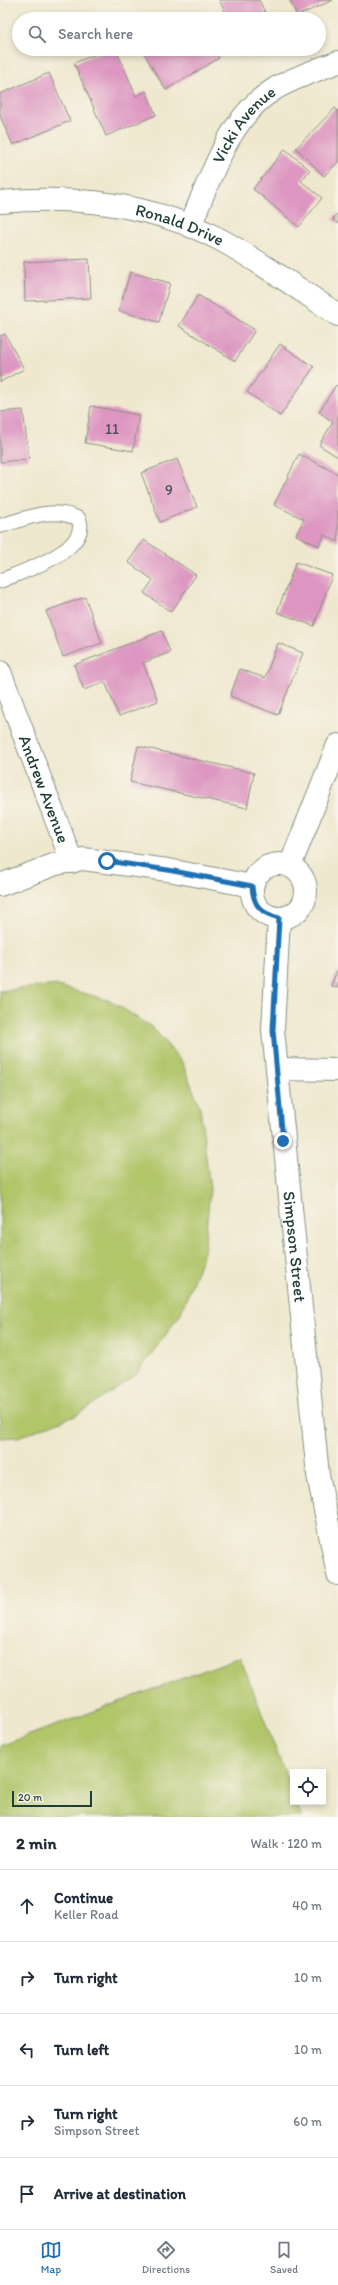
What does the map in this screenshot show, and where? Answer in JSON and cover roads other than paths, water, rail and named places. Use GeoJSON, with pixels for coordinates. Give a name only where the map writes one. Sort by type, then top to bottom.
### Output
{"type":"FeatureCollection","features":[{"type":"Feature","properties":{"kind":"street","name":"Vicki Avenue"},"geometry":{"type":"LineString","coordinates":[[190,226],[224,149],[248,113],[259,101],[274,90],[338,62]]}},
{"type":"Feature","properties":{"kind":"street","name":"Ronald Drive"},"geometry":{"type":"LineString","coordinates":[[0,202],[56,199],[86,201],[151,213],[190,226],[220,240],[338,315]]}},
{"type":"Feature","properties":{"kind":"street","name":"Andrew Avenue"},"geometry":{"type":"LineString","coordinates":[[0,672],[72,862]]}},
{"type":"Feature","properties":{"kind":"street"},"geometry":{"type":"LineString","coordinates":[[290,866],[338,745]]}},
{"type":"Feature","properties":{"kind":"street"},"geometry":{"type":"LineString","coordinates":[[0,885],[56,864],[83,859],[168,870],[252,886]]}},
{"type":"Feature","properties":{"kind":"street"},"geometry":{"type":"LineString","coordinates":[[274,865],[290,866],[301,875],[306,885],[306,897],[295,913],[279,918],[265,914],[258,908],[253,896],[252,886],[256,876],[264,869],[274,865]]}},
{"type":"Feature","properties":{"kind":"street","name":"Simpson Street"},"geometry":{"type":"LineString","coordinates":[[279,918],[273,1030],[318,1475],[338,1574]]}},
{"type":"Feature","properties":{"kind":"street"},"geometry":{"type":"LineString","coordinates":[[277,1069],[338,1070]]}},
{"type":"Feature","properties":{"kind":"lane"},"geometry":{"type":"LineString","coordinates":[[0,526],[44,514],[66,513],[79,519],[82,526],[79,537],[58,555],[0,581]]}}]}
